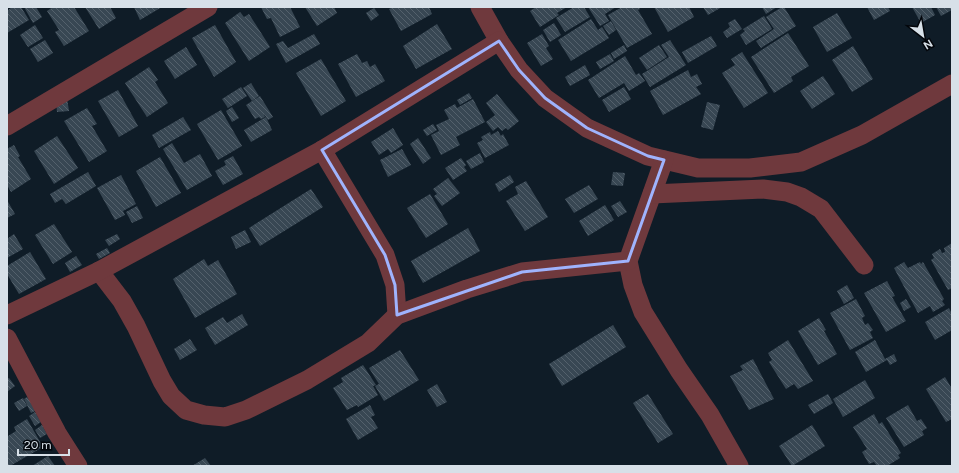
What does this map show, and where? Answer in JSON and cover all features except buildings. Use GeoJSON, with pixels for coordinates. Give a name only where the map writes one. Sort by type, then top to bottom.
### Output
{"type":"FeatureCollection","features":[{"type":"Feature","properties":{"kind":"street"},"geometry":{"type":"LineString","coordinates":[[7,126],[208,7]]}},
{"type":"Feature","properties":{"kind":"street"},"geometry":{"type":"LineString","coordinates":[[480,7],[499,41],[519,70],[545,98],[587,128],[648,156],[698,168],[750,168],[802,162],[862,135],[952,84]]}},
{"type":"Feature","properties":{"kind":"street"},"geometry":{"type":"LineString","coordinates":[[7,315],[100,271],[322,150],[499,41]]}},
{"type":"Feature","properties":{"kind":"street"},"geometry":{"type":"LineString","coordinates":[[322,150],[385,255],[395,285],[397,315]]}},
{"type":"Feature","properties":{"kind":"street"},"geometry":{"type":"LineString","coordinates":[[664,160],[628,261],[633,285],[643,312],[679,370],[710,415],[739,466]]}},
{"type":"Feature","properties":{"kind":"street"},"geometry":{"type":"LineString","coordinates":[[652,194],[763,189],[787,192],[801,196],[821,210],[864,265]]}},
{"type":"Feature","properties":{"kind":"street"},"geometry":{"type":"LineString","coordinates":[[100,271],[125,307],[171,396],[186,410],[204,415],[225,417],[246,410],[307,380],[368,343],[397,315],[467,289],[522,272],[628,261]]}},
{"type":"Feature","properties":{"kind":"street"},"geometry":{"type":"LineString","coordinates":[[7,338],[57,433],[78,466]]}},
{"type":"Feature","properties":{"kind":"highlighted area"},"geometry":{"type":"Polygon","coordinates":[[[499,41],[519,70],[545,98],[587,128],[648,156],[664,160],[628,261],[522,272],[397,315],[395,285],[385,255],[322,150],[499,41]]]}}]}
